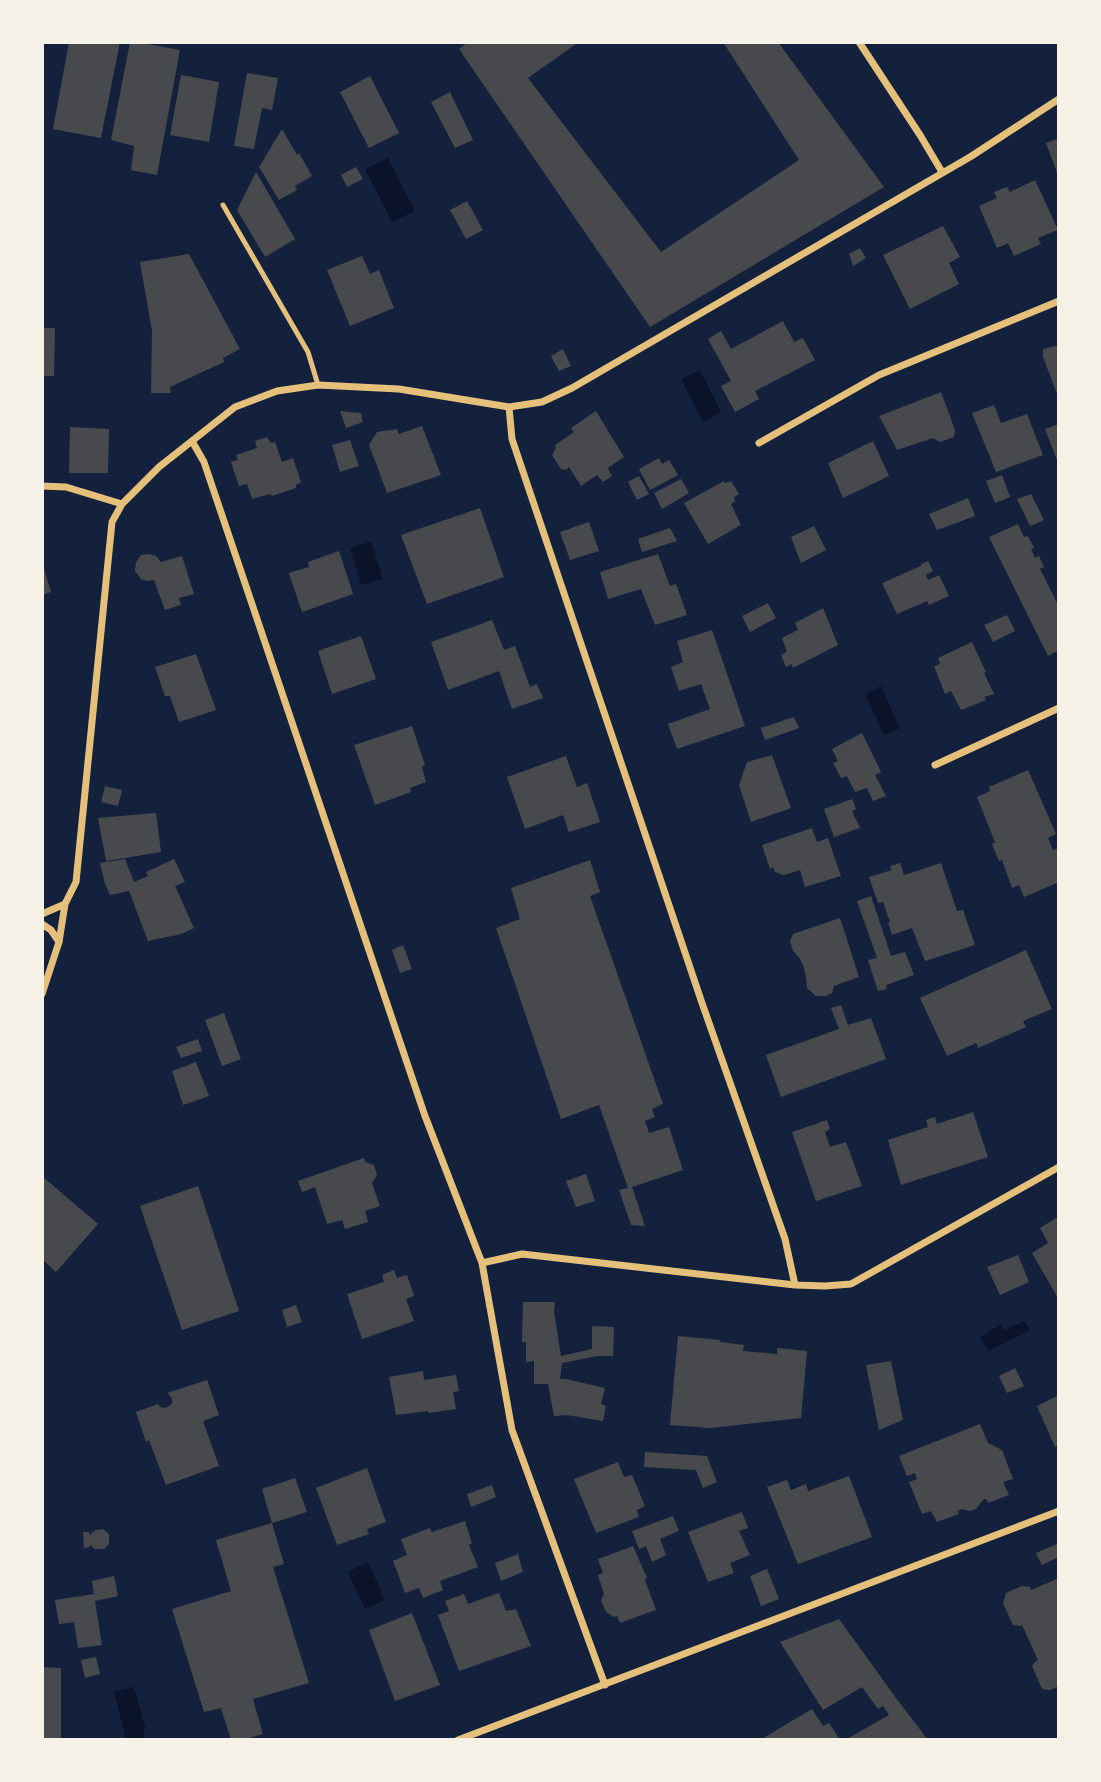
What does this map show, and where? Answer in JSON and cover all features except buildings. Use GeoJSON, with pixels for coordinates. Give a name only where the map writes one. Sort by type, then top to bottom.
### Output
{"type":"FeatureCollection","features":[{"type":"Feature","properties":{"kind":"street"},"geometry":{"type":"LineString","coordinates":[[859,42],[942,173]]}},
{"type":"Feature","properties":{"kind":"street"},"geometry":{"type":"LineString","coordinates":[[42,994],[59,942],[65,904],[76,882],[112,522],[122,504],[159,467],[235,407],[277,391],[318,385],[399,389],[509,407],[542,402],[572,388],[942,173],[1059,99]]}},
{"type":"Feature","properties":{"kind":"street"},"geometry":{"type":"LineString","coordinates":[[759,443],[879,375],[1059,301]]}},
{"type":"Feature","properties":{"kind":"street"},"geometry":{"type":"LineString","coordinates":[[509,407],[512,439],[785,1239],[795,1285]]}},
{"type":"Feature","properties":{"kind":"street"},"geometry":{"type":"LineString","coordinates":[[192,441],[204,462],[425,1116],[482,1264],[512,1430],[605,1685]]}},
{"type":"Feature","properties":{"kind":"street"},"geometry":{"type":"LineString","coordinates":[[42,486],[66,487],[122,504]]}},
{"type":"Feature","properties":{"kind":"street"},"geometry":{"type":"LineString","coordinates":[[935,765],[1059,708]]}},
{"type":"Feature","properties":{"kind":"street"},"geometry":{"type":"LineString","coordinates":[[42,914],[65,904]]}},
{"type":"Feature","properties":{"kind":"street"},"geometry":{"type":"LineString","coordinates":[[42,924],[51,930],[59,942]]}},
{"type":"Feature","properties":{"kind":"street"},"geometry":{"type":"LineString","coordinates":[[482,1264],[522,1254],[795,1285],[851,1284],[1059,1167]]}},
{"type":"Feature","properties":{"kind":"street"},"geometry":{"type":"LineString","coordinates":[[458,1740],[1059,1511]]}},
{"type":"Feature","properties":{"kind":"lane"},"geometry":{"type":"LineString","coordinates":[[223,205],[308,352],[318,385]]}},
{"type":"Feature","properties":{"kind":"water"},"geometry":{"type":"Polygon","coordinates":[[[388,158],[415,211],[392,222],[365,169],[388,158]]]}},
{"type":"Feature","properties":{"kind":"water"},"geometry":{"type":"Polygon","coordinates":[[[700,370],[721,412],[703,422],[681,379],[700,370]]]}},
{"type":"Feature","properties":{"kind":"water"},"geometry":{"type":"Polygon","coordinates":[[[371,541],[383,579],[361,585],[350,548],[371,541]]]}},
{"type":"Feature","properties":{"kind":"water"},"geometry":{"type":"Polygon","coordinates":[[[881,686],[900,728],[884,735],[865,694],[881,686]]]}},
{"type":"Feature","properties":{"kind":"water"},"geometry":{"type":"Polygon","coordinates":[[[1025,1321],[1030,1330],[988,1351],[980,1337],[1001,1324],[1004,1330],[1025,1321]]]}},
{"type":"Feature","properties":{"kind":"water"},"geometry":{"type":"Polygon","coordinates":[[[368,1562],[385,1600],[365,1609],[348,1572],[368,1562]]]}},
{"type":"Feature","properties":{"kind":"water"},"geometry":{"type":"Polygon","coordinates":[[[134,1687],[145,1727],[142,1740],[126,1740],[114,1691],[134,1687]]]}}]}
